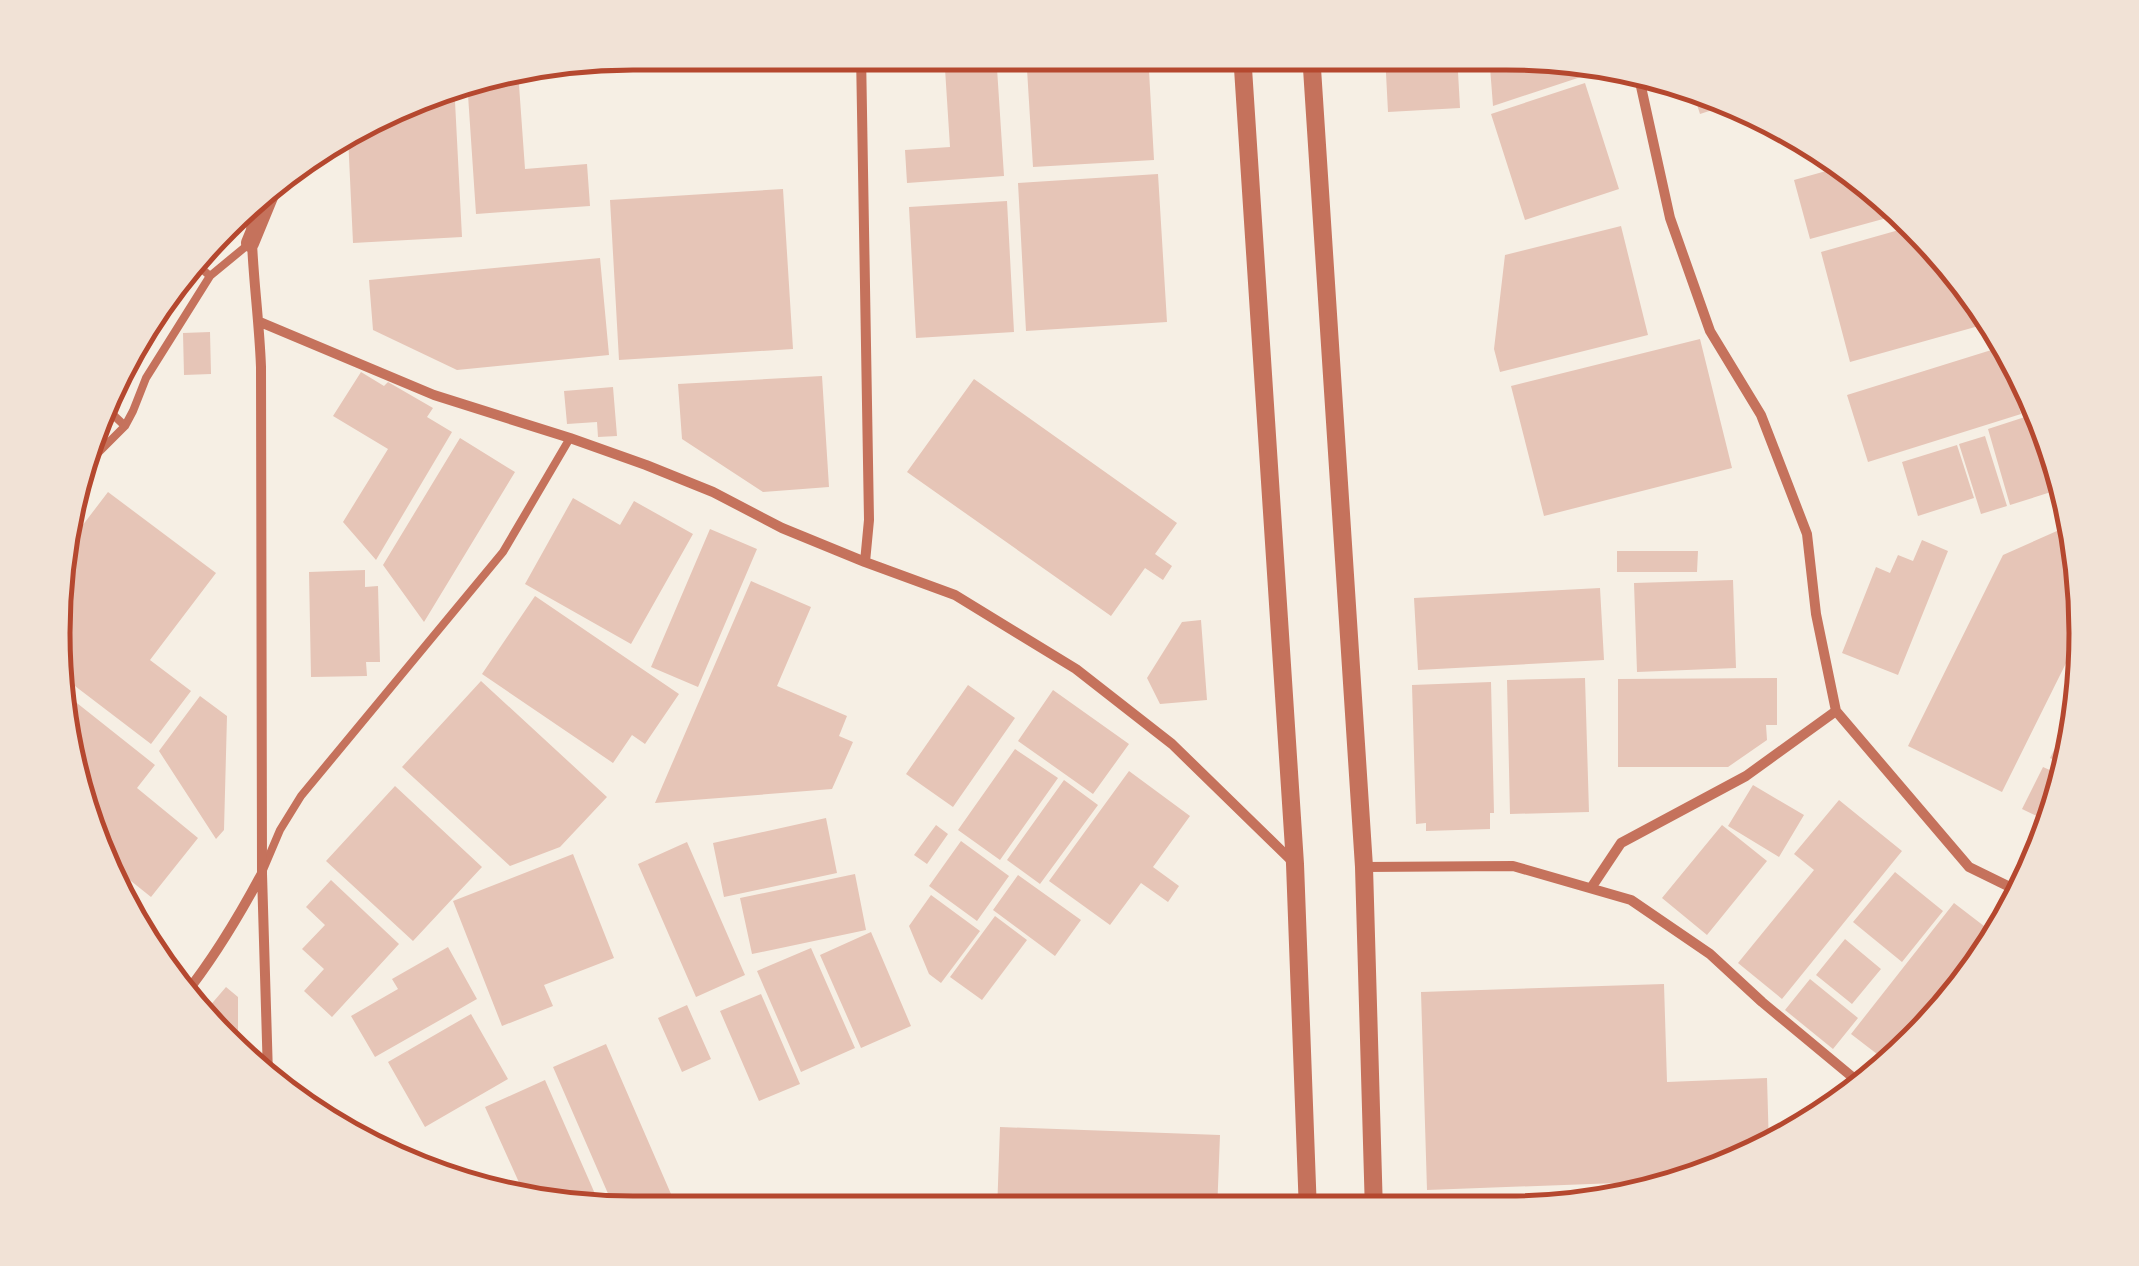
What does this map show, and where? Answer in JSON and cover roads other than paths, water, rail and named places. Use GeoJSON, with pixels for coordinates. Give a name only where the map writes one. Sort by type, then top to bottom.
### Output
{"type":"FeatureCollection","features":[{"type":"Feature","properties":{"kind":"street"},"geometry":{"type":"LineString","coordinates":[[861,70],[870,520],[865,562]]}},
{"type":"Feature","properties":{"kind":"street"},"geometry":{"type":"LineString","coordinates":[[1243,70],[1295,864],[1307,1196]]}},
{"type":"Feature","properties":{"kind":"street"},"geometry":{"type":"LineString","coordinates":[[1312,70],[1364,868],[1374,1196]]}},
{"type":"Feature","properties":{"kind":"street"},"geometry":{"type":"LineString","coordinates":[[1641,87],[1670,218],[1710,331],[1760,415],[1807,534],[1816,614],[1836,711],[1970,866],[2009,886]]}},
{"type":"Feature","properties":{"kind":"street"},"geometry":{"type":"LineString","coordinates":[[250,243],[264,208]]}},
{"type":"Feature","properties":{"kind":"street"},"geometry":{"type":"LineString","coordinates":[[250,221],[260,322],[262,874],[268,1061]]}},
{"type":"Feature","properties":{"kind":"street"},"geometry":{"type":"LineString","coordinates":[[260,322],[434,396],[570,438],[713,492],[782,528],[955,595],[1076,669],[1172,744],[1295,864]]}},
{"type":"Feature","properties":{"kind":"street"},"geometry":{"type":"LineString","coordinates":[[1591,888],[1621,843],[1746,776],[1836,711]]}},
{"type":"Feature","properties":{"kind":"street"},"geometry":{"type":"LineString","coordinates":[[1364,868],[1513,866],[1631,900],[1710,954],[1852,1077]]}},
{"type":"Feature","properties":{"kind":"street"},"geometry":{"type":"LineString","coordinates":[[193,985],[262,874]]}},
{"type":"Feature","properties":{"kind":"lane"},"geometry":{"type":"LineString","coordinates":[[101,450],[125,426],[146,378],[210,276],[250,243]]}},
{"type":"Feature","properties":{"kind":"lane"},"geometry":{"type":"LineString","coordinates":[[203,270],[210,276]]}},
{"type":"Feature","properties":{"kind":"lane"},"geometry":{"type":"LineString","coordinates":[[114,416],[125,426]]}},
{"type":"Feature","properties":{"kind":"lane"},"geometry":{"type":"LineString","coordinates":[[262,874],[280,830],[301,796],[503,552],[570,438]]}}]}
